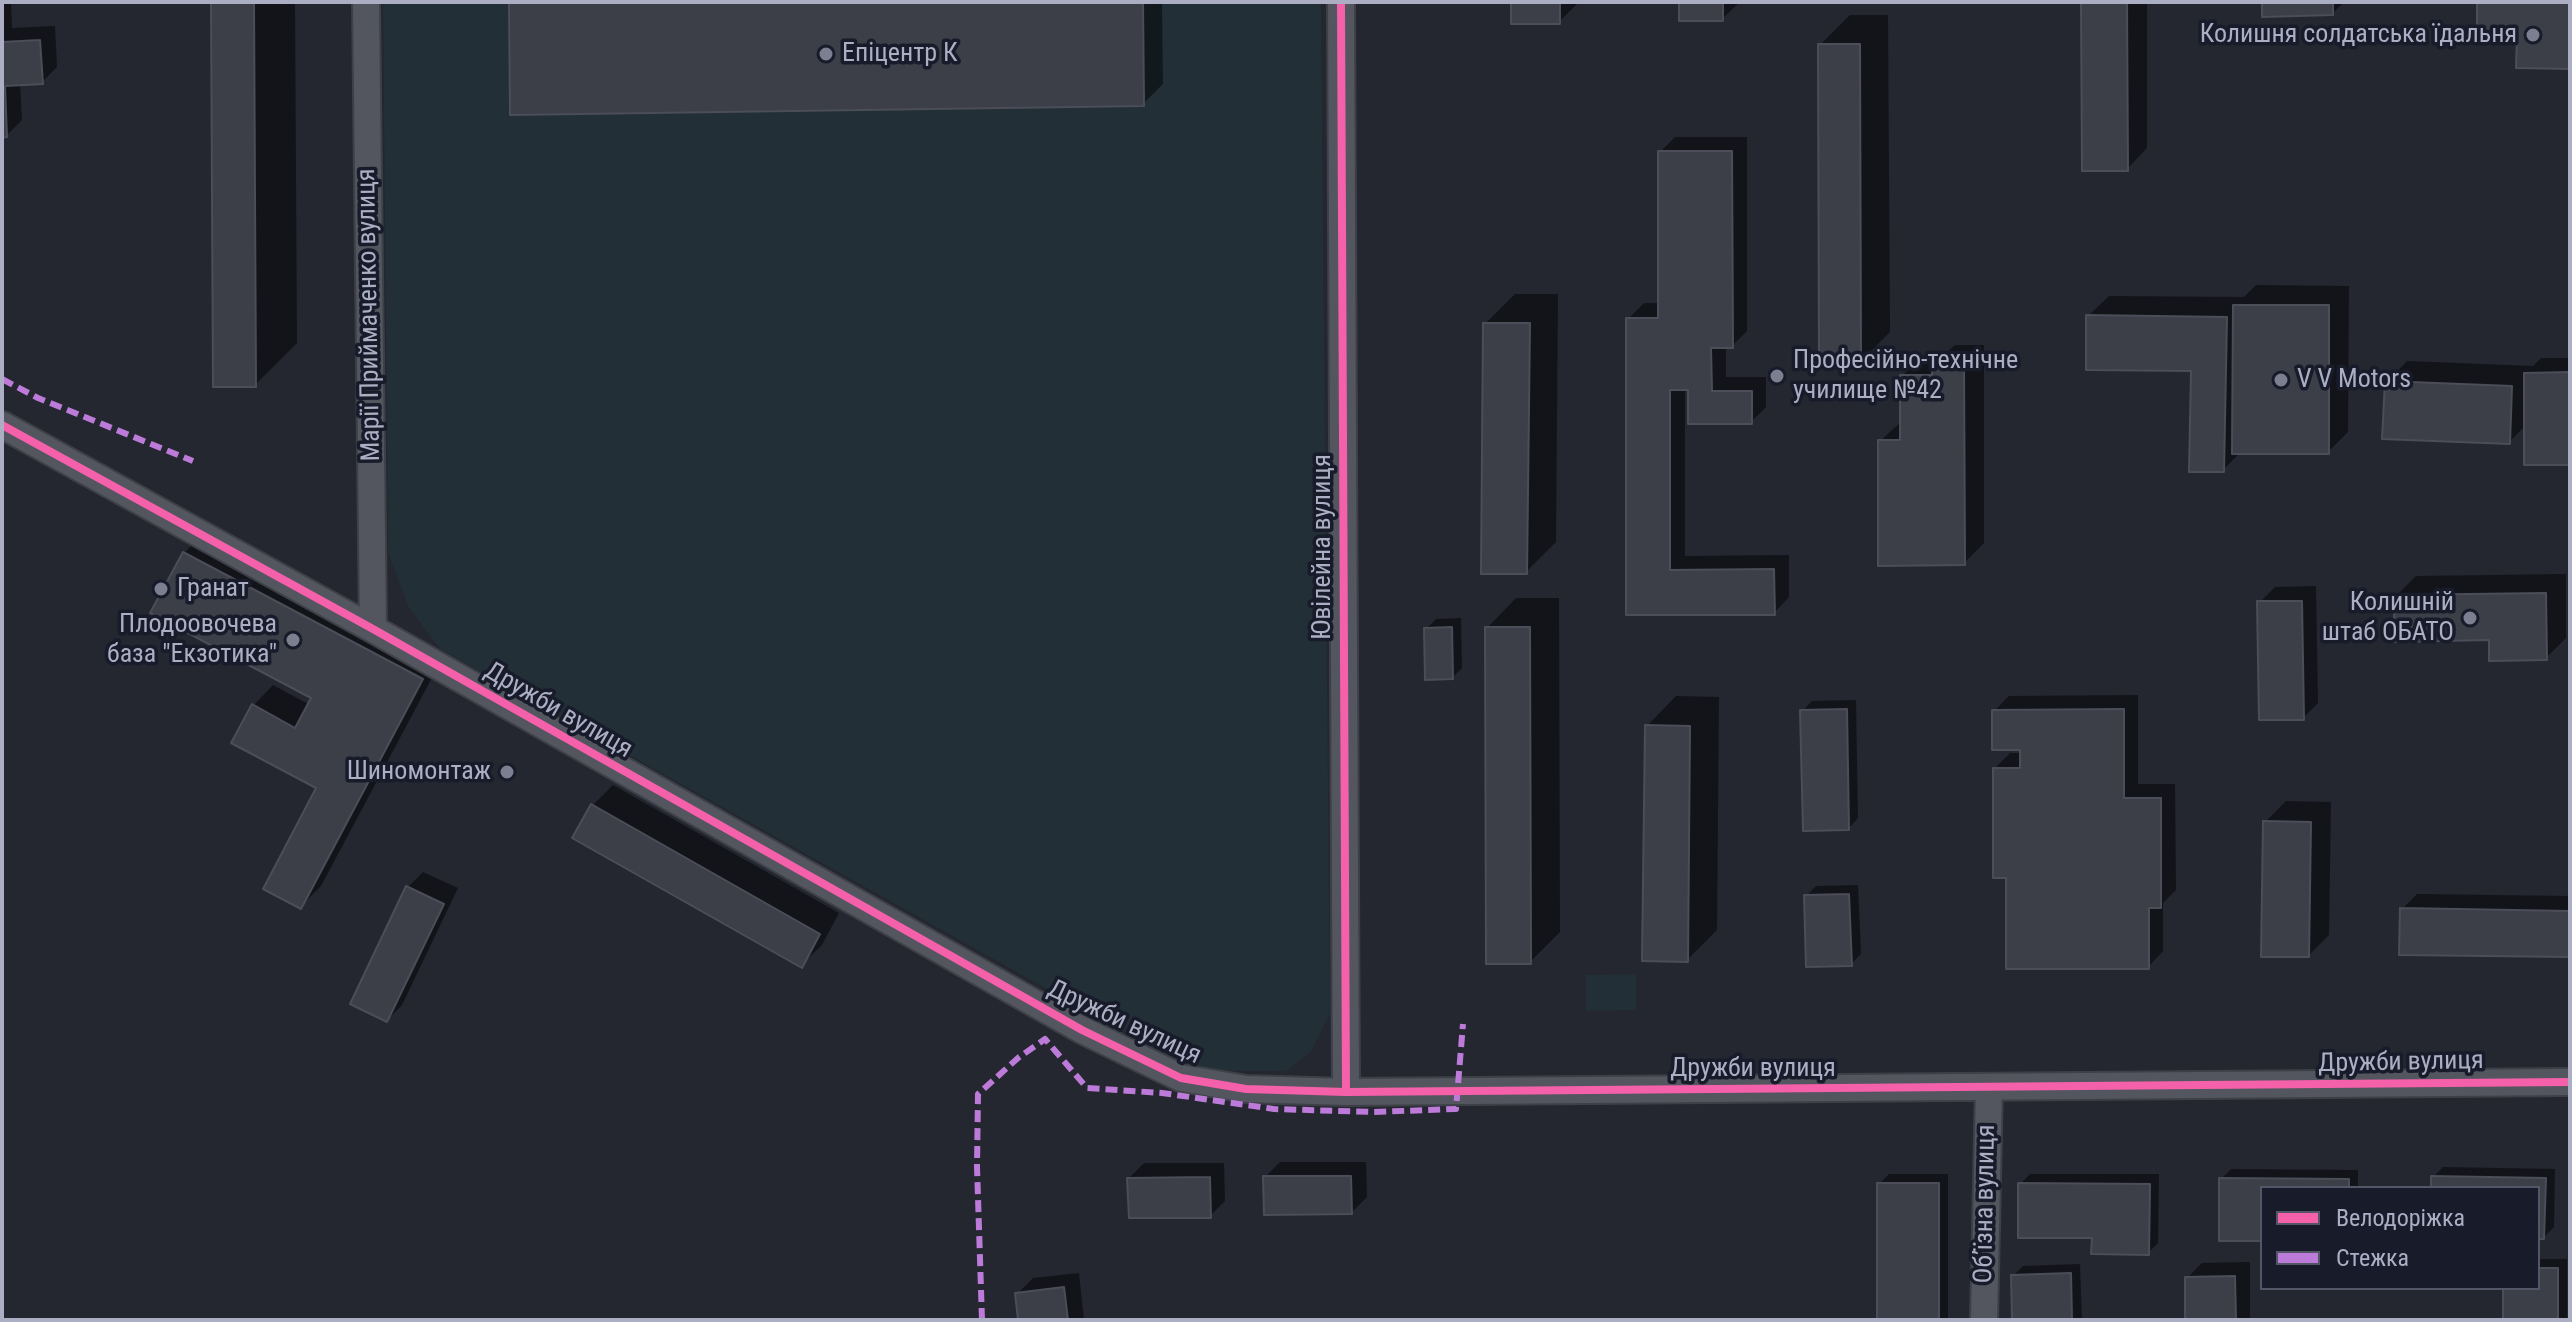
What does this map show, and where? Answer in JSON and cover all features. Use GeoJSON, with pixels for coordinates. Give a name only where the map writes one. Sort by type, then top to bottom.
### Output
{"type":"FeatureCollection","features":[{"type":"Feature","properties":{"kind":"street","name":"Марії Приймаченко вулиця"},"geometry":{"type":"LineString","coordinates":[[366,2],[373,629]]}},
{"type":"Feature","properties":{"kind":"street","name":"Ювілейна вулиця"},"geometry":{"type":"LineString","coordinates":[[1341,2],[1346,1092]]}},
{"type":"Feature","properties":{"kind":"street","name":"Дружби вулиця"},"geometry":{"type":"LineString","coordinates":[[2,425],[373,629],[1082,1030],[1181,1078],[1246,1089],[1346,1092],[2570,1082]]}},
{"type":"Feature","properties":{"kind":"street","name":"Об’їзна вулиця"},"geometry":{"type":"LineString","coordinates":[[1984,1320],[1989,1087]]}},
{"type":"Feature","properties":{"kind":"shaded area"},"geometry":{"type":"Polygon","coordinates":[[[383,2],[1321,2],[1330,1013],[1311,1052],[1286,1071],[1213,1071],[1156,1050],[440,649],[408,606],[388,552],[383,2]]]}},
{"type":"Feature","properties":{"kind":"shaded area"},"geometry":{"type":"Polygon","coordinates":[[[1636,974],[1636,1010],[1586,1011],[1586,975],[1636,974]]]}},
{"type":"Feature","properties":{"kind":"building"},"geometry":{"type":"Polygon","coordinates":[[[211,2],[254,2],[256,387],[213,387],[211,2]]]}},
{"type":"Feature","properties":{"kind":"building","name":"Епіцентр К"},"geometry":{"type":"Polygon","coordinates":[[[509,2],[1143,2],[1144,106],[510,115],[509,2]]]}},
{"type":"Feature","properties":{"kind":"building"},"geometry":{"type":"Polygon","coordinates":[[[1511,2],[1560,2],[1560,24],[1511,24],[1511,2]]]}},
{"type":"Feature","properties":{"kind":"building"},"geometry":{"type":"Polygon","coordinates":[[[1679,2],[1723,2],[1723,21],[1679,21],[1679,2]]]}},
{"type":"Feature","properties":{"kind":"building"},"geometry":{"type":"Polygon","coordinates":[[[2081,2],[2127,2],[2128,171],[2082,171],[2081,2]]]}},
{"type":"Feature","properties":{"kind":"building"},"geometry":{"type":"Polygon","coordinates":[[[2262,2],[2333,2],[2333,15],[2262,17],[2262,2]]]}},
{"type":"Feature","properties":{"kind":"building","name":"Колишня солдатська їдальня"},"geometry":{"type":"Polygon","coordinates":[[[2477,2],[2570,2],[2570,69],[2516,68],[2517,36],[2477,35],[2477,2]]]}},
{"type":"Feature","properties":{"kind":"building"},"geometry":{"type":"Polygon","coordinates":[[[40,40],[43,84],[5,86],[7,137],[2,138],[2,42],[40,40]]]}},
{"type":"Feature","properties":{"kind":"building"},"geometry":{"type":"Polygon","coordinates":[[[1818,44],[1860,44],[1861,364],[1819,364],[1818,44]]]}},
{"type":"Feature","properties":{"kind":"building"},"geometry":{"type":"Polygon","coordinates":[[[1658,151],[1732,151],[1733,348],[1711,348],[1712,391],[1752,391],[1752,424],[1688,424],[1688,390],[1670,390],[1670,570],[1774,569],[1775,615],[1626,615],[1626,318],[1658,318],[1658,151]]]}},
{"type":"Feature","properties":{"kind":"building","name":"V V Motors"},"geometry":{"type":"Polygon","coordinates":[[[2233,305],[2329,305],[2329,454],[2232,454],[2233,305]]]}},
{"type":"Feature","properties":{"kind":"building"},"geometry":{"type":"Polygon","coordinates":[[[2086,315],[2227,317],[2224,472],[2189,472],[2191,371],[2086,370],[2086,315]]]}},
{"type":"Feature","properties":{"kind":"building"},"geometry":{"type":"Polygon","coordinates":[[[1483,323],[1530,323],[1527,574],[1481,574],[1483,323]]]}},
{"type":"Feature","properties":{"kind":"building"},"geometry":{"type":"Polygon","coordinates":[[[1964,364],[1965,565],[1878,566],[1878,440],[1900,440],[1900,375],[1932,375],[1932,365],[1964,364]]]}},
{"type":"Feature","properties":{"kind":"building"},"geometry":{"type":"Polygon","coordinates":[[[2570,372],[2570,465],[2524,465],[2524,373],[2570,372]]]}},
{"type":"Feature","properties":{"kind":"building"},"geometry":{"type":"Polygon","coordinates":[[[2385,381],[2512,386],[2510,444],[2382,439],[2385,381]]]}},
{"type":"Feature","properties":{"kind":"building"},"geometry":{"type":"Polygon","coordinates":[[[183,552],[423,679],[301,909],[263,889],[316,788],[231,743],[252,704],[295,728],[311,698],[150,613],[183,552]]]}},
{"type":"Feature","properties":{"kind":"building","name":"Колишній штаб ОБАТО"},"geometry":{"type":"Polygon","coordinates":[[[2546,593],[2547,660],[2489,661],[2489,640],[2394,642],[2394,595],[2546,593]]]}},
{"type":"Feature","properties":{"kind":"building"},"geometry":{"type":"Polygon","coordinates":[[[2257,601],[2302,601],[2304,720],[2259,720],[2257,601]]]}},
{"type":"Feature","properties":{"kind":"building"},"geometry":{"type":"Polygon","coordinates":[[[1452,627],[1453,679],[1425,680],[1424,628],[1452,627]]]}},
{"type":"Feature","properties":{"kind":"building"},"geometry":{"type":"Polygon","coordinates":[[[1485,627],[1530,627],[1531,964],[1486,964],[1485,627]]]}},
{"type":"Feature","properties":{"kind":"building"},"geometry":{"type":"Polygon","coordinates":[[[1847,709],[1849,830],[1803,831],[1800,710],[1847,709]]]}},
{"type":"Feature","properties":{"kind":"building"},"geometry":{"type":"Polygon","coordinates":[[[2124,709],[2124,798],[2161,798],[2161,908],[2149,908],[2149,969],[2006,969],[2006,878],[1993,878],[1993,768],[2020,768],[2020,750],[1992,750],[1992,710],[2124,709]]]}},
{"type":"Feature","properties":{"kind":"building"},"geometry":{"type":"Polygon","coordinates":[[[1645,725],[1690,726],[1688,962],[1642,961],[1645,725]]]}},
{"type":"Feature","properties":{"kind":"building"},"geometry":{"type":"Polygon","coordinates":[[[591,804],[820,934],[802,968],[572,838],[591,804]]]}},
{"type":"Feature","properties":{"kind":"building"},"geometry":{"type":"Polygon","coordinates":[[[2263,821],[2311,822],[2309,957],[2261,957],[2263,821]]]}},
{"type":"Feature","properties":{"kind":"building"},"geometry":{"type":"Polygon","coordinates":[[[406,886],[444,904],[387,1022],[350,1004],[406,886]]]}},
{"type":"Feature","properties":{"kind":"building"},"geometry":{"type":"Polygon","coordinates":[[[1849,894],[1852,966],[1806,967],[1804,895],[1849,894]]]}},
{"type":"Feature","properties":{"kind":"building"},"geometry":{"type":"Polygon","coordinates":[[[2400,908],[2570,911],[2570,957],[2399,955],[2400,908]]]}},
{"type":"Feature","properties":{"kind":"building"},"geometry":{"type":"Polygon","coordinates":[[[1263,1176],[1351,1176],[1352,1214],[1264,1215],[1263,1176]]]}},
{"type":"Feature","properties":{"kind":"building"},"geometry":{"type":"Polygon","coordinates":[[[2431,1176],[2546,1178],[2544,1239],[2540,1239],[2540,1186],[2431,1186],[2431,1176]]]}},
{"type":"Feature","properties":{"kind":"building"},"geometry":{"type":"Polygon","coordinates":[[[1210,1177],[1211,1218],[1129,1218],[1127,1178],[1210,1177]]]}},
{"type":"Feature","properties":{"kind":"building"},"geometry":{"type":"Polygon","coordinates":[[[2219,1178],[2349,1179],[2349,1186],[2260,1186],[2260,1241],[2219,1241],[2219,1178]]]}},
{"type":"Feature","properties":{"kind":"building"},"geometry":{"type":"Polygon","coordinates":[[[1877,1183],[1939,1183],[1939,1320],[1877,1320],[1877,1183]]]}},
{"type":"Feature","properties":{"kind":"building"},"geometry":{"type":"Polygon","coordinates":[[[2018,1183],[2150,1184],[2149,1255],[2091,1254],[2092,1238],[2018,1238],[2018,1183]]]}},
{"type":"Feature","properties":{"kind":"building"},"geometry":{"type":"Polygon","coordinates":[[[2540,1268],[2558,1268],[2558,1320],[2503,1320],[2503,1290],[2540,1290],[2540,1268]]]}},
{"type":"Feature","properties":{"kind":"building"},"geometry":{"type":"Polygon","coordinates":[[[2071,1273],[2072,1320],[2012,1320],[2011,1275],[2071,1273]]]}},
{"type":"Feature","properties":{"kind":"building"},"geometry":{"type":"Polygon","coordinates":[[[2235,1276],[2236,1320],[2185,1320],[2185,1277],[2235,1276]]]}},
{"type":"Feature","properties":{"kind":"building"},"geometry":{"type":"Polygon","coordinates":[[[1064,1287],[1068,1320],[1018,1320],[1015,1293],[1064,1287]]]}},
{"type":"Feature","properties":{"kind":"marked path"},"geometry":{"type":"LineString","coordinates":[[2,379],[38,398],[193,461]]}},
{"type":"Feature","properties":{"kind":"marked path"},"geometry":{"type":"LineString","coordinates":[[982,1320],[978,1094],[1018,1058],[1045,1039],[1087,1088],[1162,1093],[1274,1109],[1373,1112],[1456,1109],[1463,1024]]}},
{"type":"Feature","properties":{"kind":"cycle path"},"geometry":{"type":"LineString","coordinates":[[1341,2],[1346,1092]]}},
{"type":"Feature","properties":{"kind":"cycle path"},"geometry":{"type":"LineString","coordinates":[[2,425],[373,629],[1082,1030],[1181,1078],[1246,1089],[1346,1092],[2570,1082]]}},
{"type":"Feature","properties":{"kind":"place","name":"Колишня солдатська їдальня"},"geometry":{"type":"Point","coordinates":[2533,35]}},
{"type":"Feature","properties":{"kind":"place","name":"Епіцентр К"},"geometry":{"type":"Point","coordinates":[826,54]}},
{"type":"Feature","properties":{"kind":"place","name":"Професійно-технічне училище №42"},"geometry":{"type":"Point","coordinates":[1777,376]}},
{"type":"Feature","properties":{"kind":"place","name":"V V Motors"},"geometry":{"type":"Point","coordinates":[2281,380]}},
{"type":"Feature","properties":{"kind":"place","name":"Гранат"},"geometry":{"type":"Point","coordinates":[161,589]}},
{"type":"Feature","properties":{"kind":"place","name":"Колишній штаб ОБАТО"},"geometry":{"type":"Point","coordinates":[2470,618]}},
{"type":"Feature","properties":{"kind":"place","name":"Плодоовочева база \"Екзотика\""},"geometry":{"type":"Point","coordinates":[293,640]}},
{"type":"Feature","properties":{"kind":"place","name":"Шиномонтаж"},"geometry":{"type":"Point","coordinates":[507,772]}}]}
